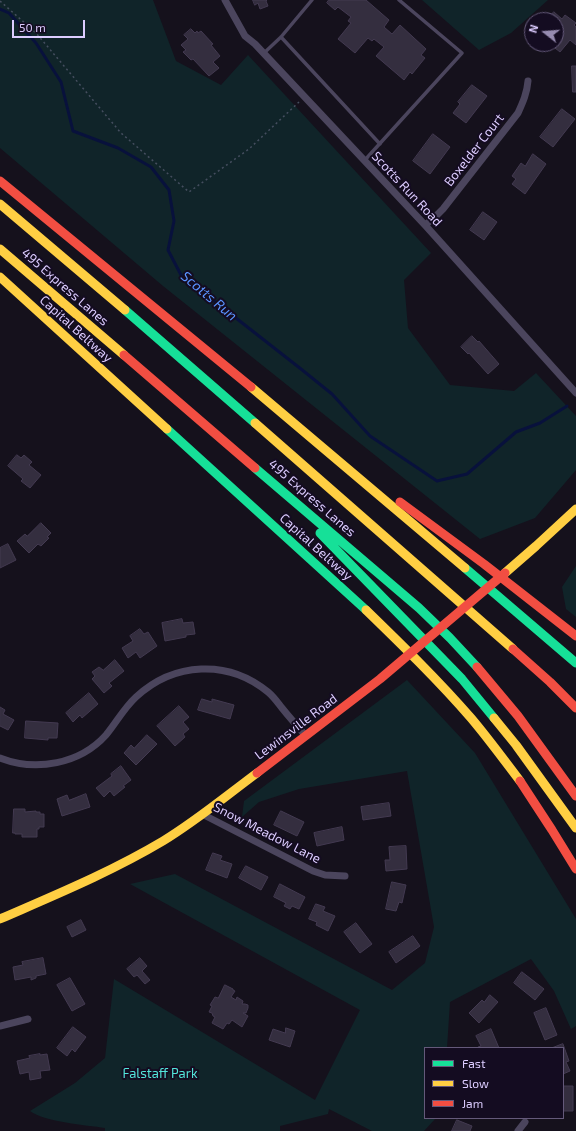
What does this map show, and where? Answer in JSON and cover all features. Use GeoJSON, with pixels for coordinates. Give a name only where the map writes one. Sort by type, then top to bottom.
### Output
{"type":"FeatureCollection","features":[{"type":"Feature","properties":{"kind":"main road"},"geometry":{"type":"LineString","coordinates":[[0,181],[172,320],[576,663]]}},
{"type":"Feature","properties":{"kind":"main road","name":"495 Express Lanes"},"geometry":{"type":"LineString","coordinates":[[0,204],[92,281],[262,428],[550,682],[576,708]]}},
{"type":"Feature","properties":{"kind":"main road","name":"495 Express Lanes"},"geometry":{"type":"LineString","coordinates":[[0,249],[419,608],[480,670],[530,732],[576,796]]}},
{"type":"Feature","properties":{"kind":"main road","name":"Capital Beltway"},"geometry":{"type":"LineString","coordinates":[[0,277],[403,645],[436,679],[471,719],[505,762],[536,805],[576,869]]}},
{"type":"Feature","properties":{"kind":"main road"},"geometry":{"type":"LineString","coordinates":[[288,418],[484,564],[576,636]]}},
{"type":"Feature","properties":{"kind":"main road"},"geometry":{"type":"LineString","coordinates":[[255,467],[462,679],[512,740],[576,828]]}},
{"type":"Feature","properties":{"kind":"main road","name":"Lewinsville Road"},"geometry":{"type":"LineString","coordinates":[[0,919],[119,866],[146,852],[202,814],[380,679],[536,546],[576,508]]}},
{"type":"Feature","properties":{"kind":"main road"},"geometry":{"type":"LineString","coordinates":[[550,682],[576,703]]}},
{"type":"Feature","properties":{"kind":"street","name":"Scotts Run Road"},"geometry":{"type":"LineString","coordinates":[[225,0],[245,36],[264,53],[425,225],[576,393]]}},
{"type":"Feature","properties":{"kind":"street","name":"Boxelder Court"},"geometry":{"type":"LineString","coordinates":[[425,225],[443,209],[518,113],[527,90],[528,81]]}},
{"type":"Feature","properties":{"kind":"street"},"geometry":{"type":"LineString","coordinates":[[0,758],[21,764],[36,765],[52,764],[74,757],[94,746],[105,736],[134,698],[146,688],[158,680],[185,670],[216,669],[231,672],[258,684],[270,694],[306,736]]}},
{"type":"Feature","properties":{"kind":"street","name":"Snow Meadow Lane"},"geometry":{"type":"LineString","coordinates":[[202,814],[312,871],[325,875],[345,876]]}},
{"type":"Feature","properties":{"kind":"street"},"geometry":{"type":"LineString","coordinates":[[0,1026],[28,1019]]}},
{"type":"Feature","properties":{"kind":"street"},"geometry":{"type":"LineString","coordinates":[[518,1131],[525,1122]]}},
{"type":"Feature","properties":{"kind":"lane"},"geometry":{"type":"LineString","coordinates":[[264,53],[281,37],[312,0]]}},
{"type":"Feature","properties":{"kind":"lane"},"geometry":{"type":"LineString","coordinates":[[364,161],[462,53],[399,0]]}},
{"type":"Feature","properties":{"kind":"lane"},"geometry":{"type":"LineString","coordinates":[[281,37],[380,144]]}},
{"type":"Feature","properties":{"kind":"path"},"geometry":{"type":"LineString","coordinates":[[0,1],[36,33],[121,133],[189,192],[249,149],[305,97]]}},
{"type":"Feature","properties":{"kind":"green space"},"geometry":{"type":"Polygon","coordinates":[[[0,0],[153,0],[176,61],[221,85],[248,55],[431,253],[404,280],[408,328],[450,385],[514,391],[536,373],[576,416],[576,470],[535,518],[480,539],[163,286],[0,148],[0,0]]]}},
{"type":"Feature","properties":{"kind":"green space"},"geometry":{"type":"Polygon","coordinates":[[[422,0],[548,0],[535,12],[524,12],[524,21],[511,33],[479,50],[422,0]]]}},
{"type":"Feature","properties":{"kind":"green space"},"geometry":{"type":"Polygon","coordinates":[[[576,566],[576,617],[566,609],[562,587],[576,566]]]}},
{"type":"Feature","properties":{"kind":"green space","name":"Falstaff Park"},"geometry":{"type":"Polygon","coordinates":[[[407,680],[475,753],[576,919],[576,1026],[571,1029],[554,991],[531,959],[450,1002],[447,1047],[424,1047],[424,1119],[435,1119],[424,1131],[372,1131],[329,1109],[328,1114],[280,1126],[280,1131],[105,1131],[105,1128],[45,1118],[30,1111],[75,1083],[105,1058],[114,979],[315,1100],[360,1010],[130,884],[175,874],[392,990],[425,963],[434,927],[407,771],[299,789],[259,802],[242,817],[244,801],[407,680]]]}},
{"type":"Feature","properties":{"kind":"building"},"geometry":{"type":"Polygon","coordinates":[[[253,0],[267,0],[268,6],[260,9],[258,3],[255,5],[253,0]]]}},
{"type":"Feature","properties":{"kind":"building"},"geometry":{"type":"Polygon","coordinates":[[[329,0],[366,0],[389,20],[384,27],[392,34],[400,25],[426,49],[421,55],[425,58],[412,74],[410,72],[404,80],[376,56],[384,47],[374,39],[372,41],[368,38],[355,53],[338,39],[351,23],[348,21],[351,17],[338,7],[335,10],[327,3],[329,0]]]}},
{"type":"Feature","properties":{"kind":"building"},"geometry":{"type":"Polygon","coordinates":[[[565,15],[576,23],[574,25],[576,27],[576,45],[570,40],[564,47],[565,15]]]}},
{"type":"Feature","properties":{"kind":"building"},"geometry":{"type":"Polygon","coordinates":[[[191,29],[195,33],[197,31],[198,33],[201,31],[213,44],[211,45],[220,56],[213,62],[219,68],[209,76],[193,59],[191,60],[183,52],[186,50],[181,45],[188,39],[184,35],[191,29]]]}},
{"type":"Feature","properties":{"kind":"building"},"geometry":{"type":"Polygon","coordinates":[[[572,66],[576,66],[576,92],[573,92],[572,66]]]}},
{"type":"Feature","properties":{"kind":"building"},"geometry":{"type":"Polygon","coordinates":[[[472,85],[487,96],[466,123],[453,113],[460,104],[458,102],[472,85]]]}},
{"type":"Feature","properties":{"kind":"building"},"geometry":{"type":"Polygon","coordinates":[[[562,109],[575,119],[553,147],[540,137],[562,109]]]}},
{"type":"Feature","properties":{"kind":"building"},"geometry":{"type":"Polygon","coordinates":[[[433,134],[450,147],[430,174],[413,161],[433,134]]]}},
{"type":"Feature","properties":{"kind":"building"},"geometry":{"type":"Polygon","coordinates":[[[533,154],[546,164],[525,194],[512,184],[516,179],[512,176],[521,163],[525,166],[533,154]]]}},
{"type":"Feature","properties":{"kind":"building"},"geometry":{"type":"Polygon","coordinates":[[[483,212],[497,222],[484,240],[470,230],[483,212]]]}},
{"type":"Feature","properties":{"kind":"building"},"geometry":{"type":"Polygon","coordinates":[[[472,336],[478,342],[479,341],[499,364],[488,374],[469,353],[468,354],[461,347],[472,336]]]}},
{"type":"Feature","properties":{"kind":"building"},"geometry":{"type":"Polygon","coordinates":[[[17,455],[21,458],[24,455],[32,462],[29,465],[41,475],[30,488],[21,481],[23,479],[8,466],[17,455]]]}},
{"type":"Feature","properties":{"kind":"building"},"geometry":{"type":"Polygon","coordinates":[[[41,523],[51,533],[47,537],[49,538],[41,546],[38,544],[29,553],[17,541],[25,534],[27,536],[41,523]]]}},
{"type":"Feature","properties":{"kind":"building"},"geometry":{"type":"Polygon","coordinates":[[[8,544],[16,560],[0,568],[0,548],[8,544]]]}},
{"type":"Feature","properties":{"kind":"building"},"geometry":{"type":"Polygon","coordinates":[[[182,619],[183,623],[193,622],[195,634],[165,641],[162,623],[182,619]]]}},
{"type":"Feature","properties":{"kind":"building"},"geometry":{"type":"Polygon","coordinates":[[[140,629],[144,634],[148,632],[157,646],[140,658],[136,652],[128,658],[122,648],[133,641],[130,636],[140,629]]]}},
{"type":"Feature","properties":{"kind":"building"},"geometry":{"type":"Polygon","coordinates":[[[115,660],[124,671],[109,683],[112,686],[104,693],[92,679],[95,676],[92,672],[99,667],[103,670],[115,660]]]}},
{"type":"Feature","properties":{"kind":"building"},"geometry":{"type":"Polygon","coordinates":[[[89,693],[98,704],[82,718],[80,715],[73,722],[66,713],[89,693]]]}},
{"type":"Feature","properties":{"kind":"building"},"geometry":{"type":"Polygon","coordinates":[[[202,699],[212,702],[212,699],[234,705],[230,719],[198,710],[202,699]]]}},
{"type":"Feature","properties":{"kind":"building"},"geometry":{"type":"Polygon","coordinates":[[[179,706],[189,717],[183,722],[189,729],[183,734],[185,737],[175,746],[157,726],[179,706]]]}},
{"type":"Feature","properties":{"kind":"building"},"geometry":{"type":"Polygon","coordinates":[[[0,707],[5,710],[3,714],[14,720],[8,730],[0,726],[0,707]]]}},
{"type":"Feature","properties":{"kind":"building"},"geometry":{"type":"Polygon","coordinates":[[[26,721],[58,723],[57,738],[48,738],[48,740],[25,738],[26,721]]]}},
{"type":"Feature","properties":{"kind":"building"},"geometry":{"type":"Polygon","coordinates":[[[147,735],[157,744],[136,765],[124,753],[131,745],[134,748],[147,735]]]}},
{"type":"Feature","properties":{"kind":"building"},"geometry":{"type":"Polygon","coordinates":[[[121,766],[131,780],[114,796],[110,791],[104,797],[96,788],[112,776],[111,774],[121,766]]]}},
{"type":"Feature","properties":{"kind":"building"},"geometry":{"type":"Polygon","coordinates":[[[86,794],[90,807],[62,816],[57,799],[67,795],[69,800],[86,794]]]}},
{"type":"Feature","properties":{"kind":"building"},"geometry":{"type":"Polygon","coordinates":[[[389,803],[391,816],[363,820],[361,807],[389,803]]]}},
{"type":"Feature","properties":{"kind":"building"},"geometry":{"type":"Polygon","coordinates":[[[14,809],[25,809],[25,812],[36,811],[40,812],[40,814],[44,814],[44,827],[39,827],[39,829],[37,829],[37,837],[22,837],[22,834],[13,833],[14,809]]]}},
{"type":"Feature","properties":{"kind":"building"},"geometry":{"type":"Polygon","coordinates":[[[281,811],[304,822],[297,836],[274,825],[281,811]]]}},
{"type":"Feature","properties":{"kind":"building"},"geometry":{"type":"Polygon","coordinates":[[[342,827],[344,840],[317,846],[314,833],[342,827]]]}},
{"type":"Feature","properties":{"kind":"building"},"geometry":{"type":"Polygon","coordinates":[[[406,846],[407,869],[386,871],[385,860],[390,860],[389,847],[406,846]]]}},
{"type":"Feature","properties":{"kind":"building"},"geometry":{"type":"Polygon","coordinates":[[[213,853],[222,856],[220,860],[232,864],[227,878],[206,870],[213,853]]]}},
{"type":"Feature","properties":{"kind":"building"},"geometry":{"type":"Polygon","coordinates":[[[246,866],[268,877],[261,890],[239,878],[246,866]]]}},
{"type":"Feature","properties":{"kind":"building"},"geometry":{"type":"Polygon","coordinates":[[[392,882],[406,885],[402,903],[399,902],[396,911],[386,909],[392,882]]]}},
{"type":"Feature","properties":{"kind":"building"},"geometry":{"type":"Polygon","coordinates":[[[280,884],[305,897],[299,909],[292,906],[290,909],[284,906],[286,903],[274,897],[280,884]]]}},
{"type":"Feature","properties":{"kind":"building"},"geometry":{"type":"Polygon","coordinates":[[[316,904],[325,907],[323,911],[335,916],[328,931],[316,925],[317,922],[309,919],[316,904]]]}},
{"type":"Feature","properties":{"kind":"building"},"geometry":{"type":"Polygon","coordinates":[[[81,920],[86,930],[72,937],[67,927],[81,920]]]}},
{"type":"Feature","properties":{"kind":"building"},"geometry":{"type":"Polygon","coordinates":[[[356,923],[372,944],[360,953],[344,932],[356,923]]]}},
{"type":"Feature","properties":{"kind":"building"},"geometry":{"type":"Polygon","coordinates":[[[413,936],[420,946],[396,963],[389,952],[413,936]]]}},
{"type":"Feature","properties":{"kind":"building"},"geometry":{"type":"Polygon","coordinates":[[[43,958],[46,974],[36,976],[36,978],[31,980],[31,977],[15,980],[13,967],[23,965],[22,962],[43,958]]]}},
{"type":"Feature","properties":{"kind":"building"},"geometry":{"type":"Polygon","coordinates":[[[140,958],[147,966],[142,971],[150,980],[145,984],[137,975],[134,977],[127,969],[140,958]]]}},
{"type":"Feature","properties":{"kind":"building"},"geometry":{"type":"Polygon","coordinates":[[[522,972],[544,989],[535,1000],[514,983],[522,972]]]}},
{"type":"Feature","properties":{"kind":"building"},"geometry":{"type":"Polygon","coordinates":[[[70,978],[85,1004],[72,1011],[57,985],[70,978]]]}},
{"type":"Feature","properties":{"kind":"building"},"geometry":{"type":"Polygon","coordinates":[[[225,985],[235,991],[231,997],[236,1000],[237,997],[243,1001],[242,1004],[248,1005],[246,1013],[243,1013],[248,1016],[242,1027],[232,1020],[229,1024],[227,1023],[223,1029],[212,1023],[215,1017],[209,1012],[212,1006],[210,1005],[215,997],[218,998],[225,985]]]}},
{"type":"Feature","properties":{"kind":"building"},"geometry":{"type":"Polygon","coordinates":[[[490,995],[498,1002],[479,1023],[469,1013],[482,1000],[484,1002],[490,995]]]}},
{"type":"Feature","properties":{"kind":"building"},"geometry":{"type":"Polygon","coordinates":[[[546,1008],[557,1035],[545,1040],[534,1013],[546,1008]]]}},
{"type":"Feature","properties":{"kind":"building"},"geometry":{"type":"Polygon","coordinates":[[[73,1027],[86,1037],[75,1052],[72,1049],[67,1056],[57,1048],[73,1027]]]}},
{"type":"Feature","properties":{"kind":"building"},"geometry":{"type":"Polygon","coordinates":[[[286,1028],[295,1031],[290,1047],[269,1040],[273,1029],[285,1033],[286,1028]]]}},
{"type":"Feature","properties":{"kind":"building"},"geometry":{"type":"Polygon","coordinates":[[[491,1029],[499,1047],[478,1047],[481,1046],[476,1036],[491,1029]]]}},
{"type":"Feature","properties":{"kind":"building"},"geometry":{"type":"Polygon","coordinates":[[[563,1044],[569,1061],[566,1062],[570,1071],[564,1074],[564,1047],[555,1047],[563,1044]]]}},
{"type":"Feature","properties":{"kind":"building"},"geometry":{"type":"Polygon","coordinates":[[[47,1054],[50,1070],[40,1071],[41,1078],[30,1080],[29,1072],[20,1074],[17,1061],[30,1058],[29,1056],[47,1054]]]}},
{"type":"Feature","properties":{"kind":"building"},"geometry":{"type":"Polygon","coordinates":[[[564,1086],[573,1086],[573,1111],[564,1111],[564,1086]]]}},
{"type":"Feature","properties":{"kind":"building"},"geometry":{"type":"Polygon","coordinates":[[[457,1120],[472,1126],[470,1131],[452,1131],[457,1120]]]}},
{"type":"Feature","properties":{"kind":"waterway","name":"Scotts Run"},"geometry":{"type":"LineString","coordinates":[[0,9],[9,13],[36,43],[61,82],[73,131],[118,148],[151,167],[169,190],[174,221],[168,250],[181,275],[332,394],[370,436],[437,481],[467,474],[516,432],[540,423],[567,406]]}},
{"type":"Feature","properties":{"kind":"traffic: fast"},"geometry":{"type":"LineString","coordinates":[[125,310],[255,423]]}},
{"type":"Feature","properties":{"kind":"traffic: fast"},"geometry":{"type":"LineString","coordinates":[[167,429],[366,610]]}},
{"type":"Feature","properties":{"kind":"traffic: fast"},"geometry":{"type":"LineString","coordinates":[[255,468],[419,608],[477,667]]}},
{"type":"Feature","properties":{"kind":"traffic: fast"},"geometry":{"type":"LineString","coordinates":[[320,533],[462,679],[494,718]]}},
{"type":"Feature","properties":{"kind":"traffic: fast"},"geometry":{"type":"LineString","coordinates":[[465,568],[576,663]]}},
{"type":"Feature","properties":{"kind":"traffic: slow"},"geometry":{"type":"LineString","coordinates":[[0,204],[125,310]]}},
{"type":"Feature","properties":{"kind":"traffic: slow"},"geometry":{"type":"LineString","coordinates":[[0,249],[124,355]]}},
{"type":"Feature","properties":{"kind":"traffic: slow"},"geometry":{"type":"LineString","coordinates":[[0,277],[167,429]]}},
{"type":"Feature","properties":{"kind":"traffic: slow"},"geometry":{"type":"LineString","coordinates":[[251,387],[465,568]]}},
{"type":"Feature","properties":{"kind":"traffic: slow"},"geometry":{"type":"LineString","coordinates":[[255,423],[513,649]]}},
{"type":"Feature","properties":{"kind":"traffic: slow"},"geometry":{"type":"LineString","coordinates":[[505,573],[576,509]]}},
{"type":"Feature","properties":{"kind":"traffic: slow"},"geometry":{"type":"LineString","coordinates":[[366,610],[420,663],[471,718],[520,781]]}},
{"type":"Feature","properties":{"kind":"traffic: slow"},"geometry":{"type":"LineString","coordinates":[[494,718],[516,745],[576,828]]}},
{"type":"Feature","properties":{"kind":"traffic: slow"},"geometry":{"type":"LineString","coordinates":[[0,919],[83,883],[163,841],[211,808],[257,773]]}},
{"type":"Feature","properties":{"kind":"traffic: jam"},"geometry":{"type":"LineString","coordinates":[[0,181],[251,387]]}},
{"type":"Feature","properties":{"kind":"traffic: jam"},"geometry":{"type":"LineString","coordinates":[[124,355],[255,468]]}},
{"type":"Feature","properties":{"kind":"traffic: jam"},"geometry":{"type":"LineString","coordinates":[[400,502],[484,564],[576,636]]}},
{"type":"Feature","properties":{"kind":"traffic: jam"},"geometry":{"type":"LineString","coordinates":[[257,773],[380,679],[505,573]]}},
{"type":"Feature","properties":{"kind":"traffic: jam"},"geometry":{"type":"LineString","coordinates":[[513,649],[550,682],[576,708]]}},
{"type":"Feature","properties":{"kind":"traffic: jam"},"geometry":{"type":"LineString","coordinates":[[477,667],[518,716],[576,796]]}},
{"type":"Feature","properties":{"kind":"traffic: jam"},"geometry":{"type":"LineString","coordinates":[[520,781],[576,869]]}}]}
